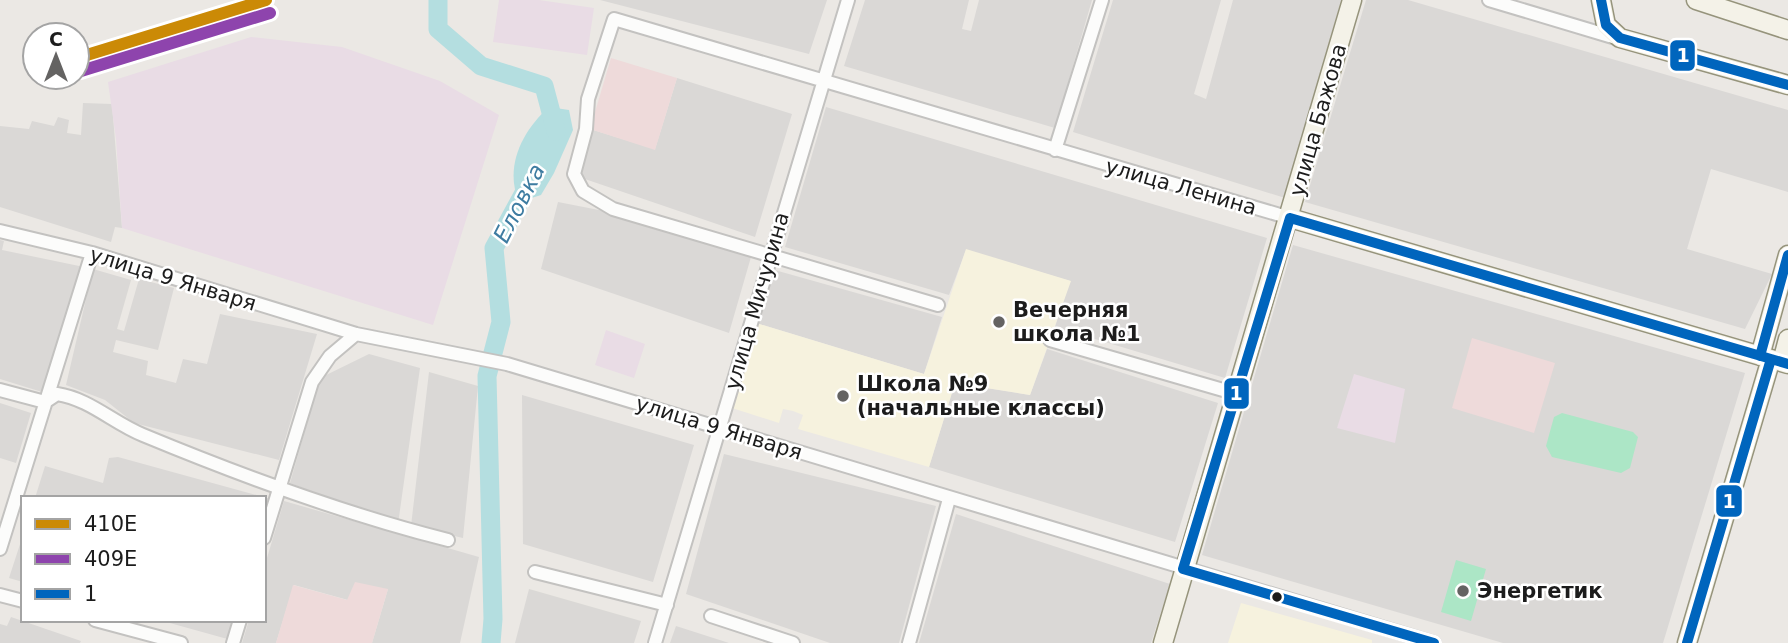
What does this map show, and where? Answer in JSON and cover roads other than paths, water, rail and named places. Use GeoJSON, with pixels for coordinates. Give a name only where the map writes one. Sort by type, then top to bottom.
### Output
{"type":"FeatureCollection","features":[{"type":"Feature","properties":{"kind":"street","name":"улица Мичурина"},"geometry":{"type":"LineString","coordinates":[[655,643],[821,81],[848,0]]}},
{"type":"Feature","properties":{"kind":"street"},"geometry":{"type":"LineString","coordinates":[[1055,150],[1102,0]]}},
{"type":"Feature","properties":{"kind":"street","name":"улица Бажова"},"geometry":{"type":"LineString","coordinates":[[1163,643],[1352,0]]}},
{"type":"Feature","properties":{"kind":"street"},"geometry":{"type":"LineString","coordinates":[[1489,0],[1788,85]]}},
{"type":"Feature","properties":{"kind":"street"},"geometry":{"type":"LineString","coordinates":[[1601,0],[1606,25],[1620,38]]}},
{"type":"Feature","properties":{"kind":"street"},"geometry":{"type":"LineString","coordinates":[[1696,0],[1788,30]]}},
{"type":"Feature","properties":{"kind":"street","name":"улица Ленина"},"geometry":{"type":"LineString","coordinates":[[770,256],[613,209],[583,191],[574,174],[586,129],[588,99],[614,19],[1775,360]]}},
{"type":"Feature","properties":{"kind":"street","name":"улица 9 Января"},"geometry":{"type":"LineString","coordinates":[[0,230],[92,253],[356,334],[507,363],[1415,640],[1434,643]]}},
{"type":"Feature","properties":{"kind":"street"},"geometry":{"type":"LineString","coordinates":[[0,549],[92,253]]}},
{"type":"Feature","properties":{"kind":"street"},"geometry":{"type":"LineString","coordinates":[[1687,643],[1775,360],[1788,255]]}},
{"type":"Feature","properties":{"kind":"street"},"geometry":{"type":"LineString","coordinates":[[770,256],[938,305]]}},
{"type":"Feature","properties":{"kind":"street"},"geometry":{"type":"LineString","coordinates":[[266,531],[312,382],[330,356],[356,334]]}},
{"type":"Feature","properties":{"kind":"street"},"geometry":{"type":"LineString","coordinates":[[1775,360],[1788,339]]}},
{"type":"Feature","properties":{"kind":"street"},"geometry":{"type":"LineString","coordinates":[[1050,340],[1237,394]]}},
{"type":"Feature","properties":{"kind":"street"},"geometry":{"type":"LineString","coordinates":[[0,390],[45,402],[57,394],[69,396],[89,403],[139,434],[279,488],[448,540]]}},
{"type":"Feature","properties":{"kind":"street"},"geometry":{"type":"LineString","coordinates":[[909,643],[949,499]]}},
{"type":"Feature","properties":{"kind":"street"},"geometry":{"type":"LineString","coordinates":[[536,572],[667,605]]}},
{"type":"Feature","properties":{"kind":"street"},"geometry":{"type":"LineString","coordinates":[[0,595],[21,600]]}},
{"type":"Feature","properties":{"kind":"street"},"geometry":{"type":"LineString","coordinates":[[711,617],[793,643]]}},
{"type":"Feature","properties":{"kind":"street"},"geometry":{"type":"LineString","coordinates":[[102,622],[181,643]]}},
{"type":"Feature","properties":{"kind":"street"},"geometry":{"type":"LineString","coordinates":[[233,643],[239,622]]}},
{"type":"Feature","properties":{"kind":"water"},"geometry":{"type":"Polygon","coordinates":[[[549,107],[569,110],[573,130],[541,195],[519,202],[514,176],[518,150],[531,127],[549,107]]]}},
{"type":"Feature","properties":{"kind":"waterway","name":"Еловка"},"geometry":{"type":"LineString","coordinates":[[438,0],[438,29],[481,66],[544,86],[556,131]]}},
{"type":"Feature","properties":{"kind":"waterway","name":"Еловка"},"geometry":{"type":"LineString","coordinates":[[491,643],[493,619],[487,376],[501,322],[494,248],[531,180]]}},
{"type":"Feature","properties":{"kind":"place","name":"Вечерняя школа №1"},"geometry":{"type":"Point","coordinates":[999,322]}},
{"type":"Feature","properties":{"kind":"place","name":"Школа №9 (начальные классы)"},"geometry":{"type":"Point","coordinates":[843,396]}},
{"type":"Feature","properties":{"kind":"place","name":"Энергетик"},"geometry":{"type":"Point","coordinates":[1463,591]}}]}
